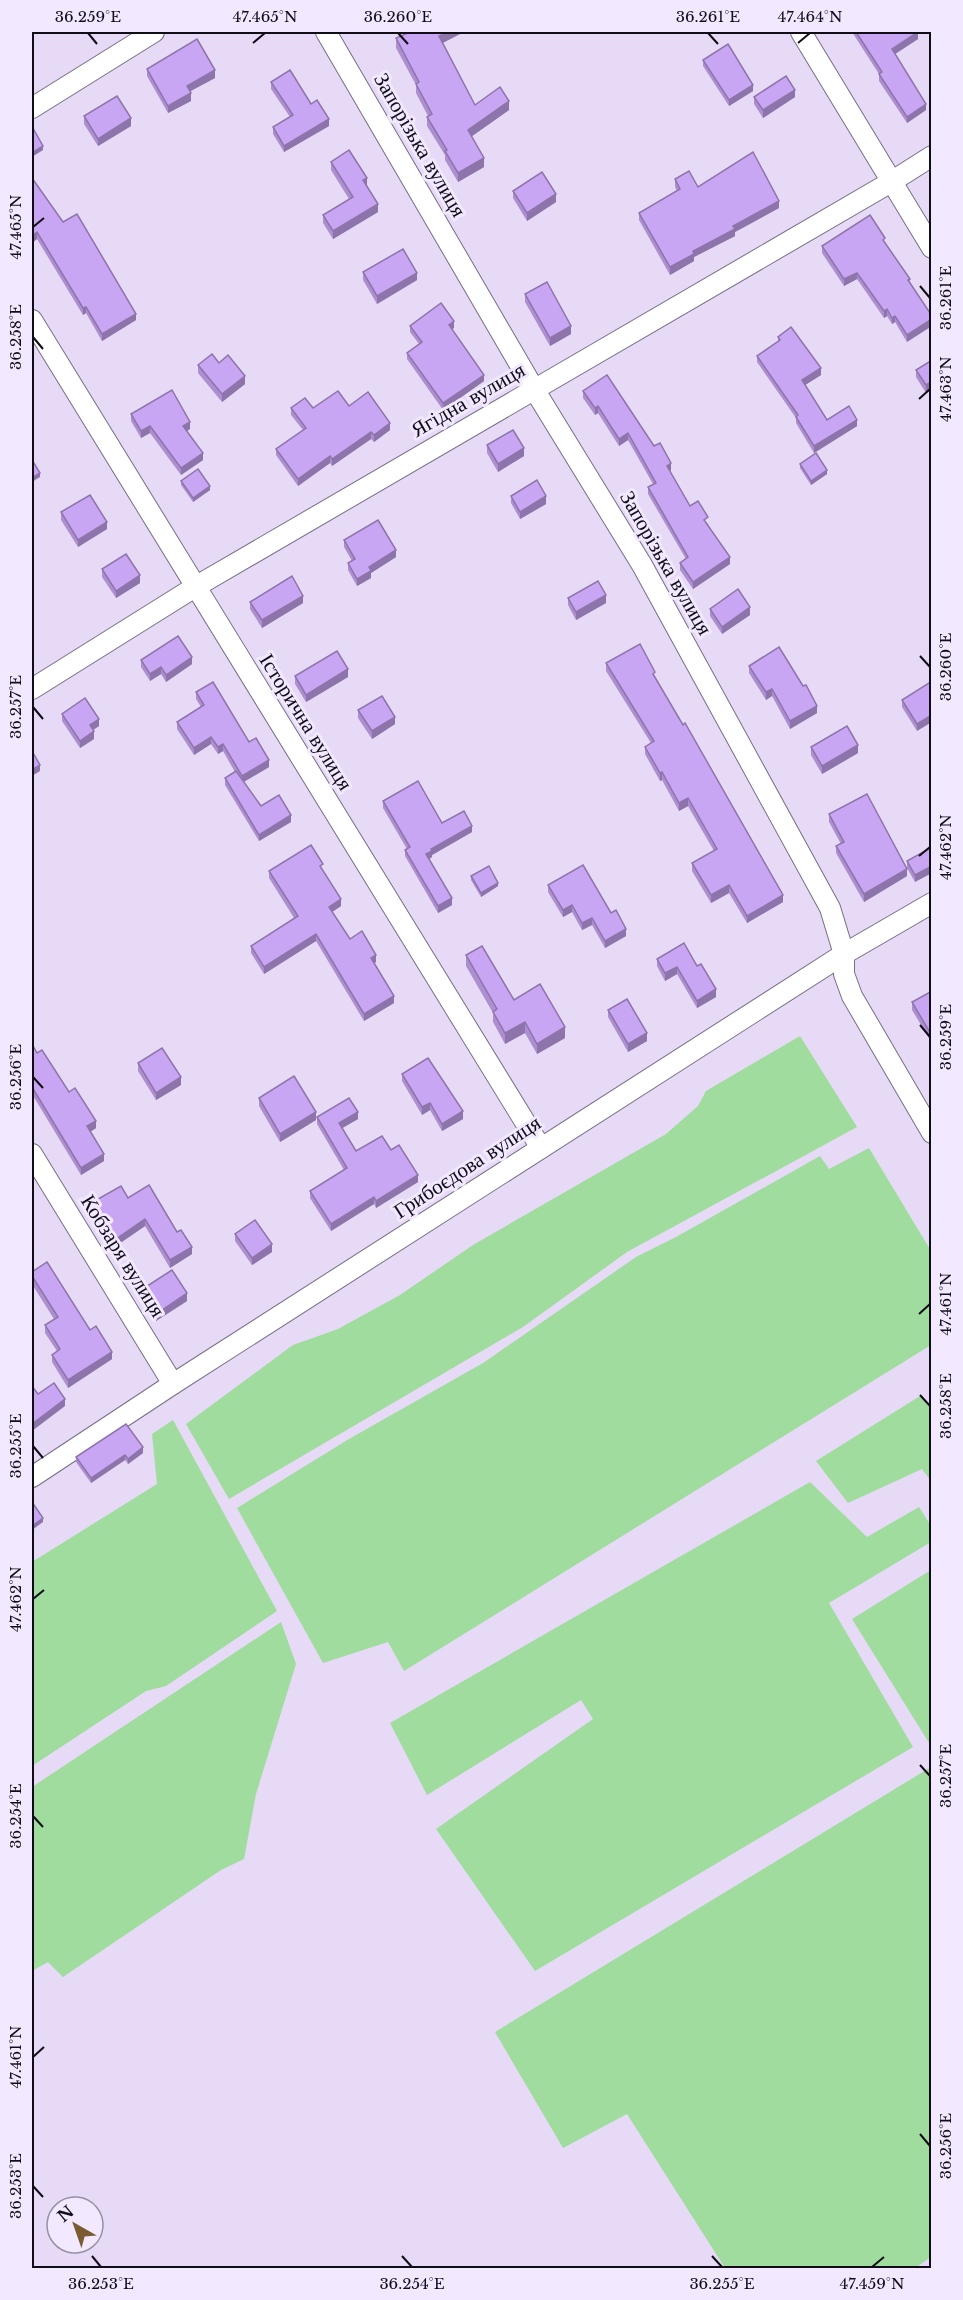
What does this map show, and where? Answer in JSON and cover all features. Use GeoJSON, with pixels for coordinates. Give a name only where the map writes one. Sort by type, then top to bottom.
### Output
{"type":"FeatureCollection","features":[{"type":"Feature","properties":{"kind":"street"},"geometry":{"type":"LineString","coordinates":[[32,108],[154,32]]}},
{"type":"Feature","properties":{"kind":"street","name":"Запорізька вулиця"},"geometry":{"type":"LineString","coordinates":[[326,32],[534,390],[642,564],[830,908],[844,954],[844,974],[852,996],[932,1134]]}},
{"type":"Feature","properties":{"kind":"street"},"geometry":{"type":"LineString","coordinates":[[801,32],[932,248]]}},
{"type":"Feature","properties":{"kind":"street","name":"Ягідна вулиця"},"geometry":{"type":"LineString","coordinates":[[32,688],[195,587],[932,156]]}},
{"type":"Feature","properties":{"kind":"street","name":"Історична вулиця"},"geometry":{"type":"LineString","coordinates":[[32,320],[541,1148]]}},
{"type":"Feature","properties":{"kind":"street","name":"Грибоєдова вулиця"},"geometry":{"type":"LineString","coordinates":[[32,1477],[173,1384],[844,954],[932,903]]}},
{"type":"Feature","properties":{"kind":"street","name":"Кобзаря вулиця"},"geometry":{"type":"LineString","coordinates":[[32,1154],[173,1384]]}},
{"type":"Feature","properties":{"kind":"green space"},"geometry":{"type":"Polygon","coordinates":[[[800,1036],[857,1127],[627,1252],[523,1327],[229,1499],[186,1424],[293,1345],[338,1329],[400,1295],[473,1245],[666,1134],[698,1106],[706,1091],[800,1036]]]}},
{"type":"Feature","properties":{"kind":"green space"},"geometry":{"type":"Polygon","coordinates":[[[869,1148],[931,1251],[931,1345],[404,1671],[388,1642],[323,1663],[237,1508],[349,1439],[483,1363],[636,1257],[820,1156],[829,1169],[869,1148]]]}},
{"type":"Feature","properties":{"kind":"green space"},"geometry":{"type":"Polygon","coordinates":[[[920,1396],[931,1409],[931,1481],[922,1469],[848,1503],[816,1461],[920,1396]]]}},
{"type":"Feature","properties":{"kind":"green space"},"geometry":{"type":"Polygon","coordinates":[[[173,1420],[277,1611],[166,1686],[146,1691],[32,1766],[32,1562],[157,1484],[152,1434],[173,1420]]]}},
{"type":"Feature","properties":{"kind":"green space"},"geometry":{"type":"Polygon","coordinates":[[[810,1482],[867,1537],[919,1507],[931,1526],[931,1542],[829,1603],[913,1747],[535,1971],[436,1829],[593,1719],[581,1700],[427,1795],[390,1723],[810,1482]]]}},
{"type":"Feature","properties":{"kind":"green space"},"geometry":{"type":"Polygon","coordinates":[[[931,1570],[931,1746],[852,1619],[931,1570]]]}},
{"type":"Feature","properties":{"kind":"green space"},"geometry":{"type":"Polygon","coordinates":[[[281,1622],[296,1664],[256,1794],[244,1859],[221,1870],[63,1977],[48,1962],[32,1971],[32,1787],[281,1622]]]}},
{"type":"Feature","properties":{"kind":"green space"},"geometry":{"type":"Polygon","coordinates":[[[931,1767],[931,2257],[915,2268],[725,2268],[627,2114],[563,2148],[495,2032],[931,1767]]]}},
{"type":"Feature","properties":{"kind":"building"},"geometry":{"type":"Polygon","coordinates":[[[410,32],[448,32],[439,36],[475,105],[500,87],[509,101],[468,130],[484,158],[458,173],[427,117],[432,114],[416,84],[419,82],[396,38],[410,32]]]}},
{"type":"Feature","properties":{"kind":"building"},"geometry":{"type":"Polygon","coordinates":[[[856,32],[918,32],[892,49],[926,104],[907,117],[879,74],[882,72],[856,32]]]}},
{"type":"Feature","properties":{"kind":"building"},"geometry":{"type":"Polygon","coordinates":[[[197,39],[215,70],[187,86],[191,93],[168,106],[147,69],[197,39]]]}},
{"type":"Feature","properties":{"kind":"building"},"geometry":{"type":"Polygon","coordinates":[[[728,44],[753,85],[729,100],[703,60],[728,44]]]}},
{"type":"Feature","properties":{"kind":"building"},"geometry":{"type":"Polygon","coordinates":[[[290,70],[311,104],[317,100],[329,119],[284,146],[273,127],[293,115],[271,82],[290,70]]]}},
{"type":"Feature","properties":{"kind":"building"},"geometry":{"type":"Polygon","coordinates":[[[786,76],[795,90],[763,110],[754,97],[786,76]]]}},
{"type":"Feature","properties":{"kind":"building"},"geometry":{"type":"Polygon","coordinates":[[[117,96],[131,118],[98,139],[84,116],[117,96]]]}},
{"type":"Feature","properties":{"kind":"building"},"geometry":{"type":"Polygon","coordinates":[[[34,130],[43,146],[32,153],[32,132],[34,130]]]}},
{"type":"Feature","properties":{"kind":"building"},"geometry":{"type":"Polygon","coordinates":[[[349,150],[367,178],[363,180],[378,204],[333,231],[323,215],[353,197],[331,162],[349,150]]]}},
{"type":"Feature","properties":{"kind":"building"},"geometry":{"type":"Polygon","coordinates":[[[753,152],[779,201],[733,226],[735,229],[693,251],[694,254],[670,267],[639,213],[680,189],[675,179],[689,171],[698,187],[753,152]]]}},
{"type":"Feature","properties":{"kind":"building"},"geometry":{"type":"Polygon","coordinates":[[[542,172],[556,194],[527,213],[513,191],[542,172]]]}},
{"type":"Feature","properties":{"kind":"building"},"geometry":{"type":"Polygon","coordinates":[[[32,178],[63,222],[77,214],[136,314],[102,334],[86,307],[83,308],[37,232],[32,236],[32,178]]]}},
{"type":"Feature","properties":{"kind":"building"},"geometry":{"type":"Polygon","coordinates":[[[870,215],[885,238],[883,240],[932,316],[932,319],[907,335],[895,316],[892,318],[887,309],[884,311],[857,273],[844,279],[822,246],[870,215]]]}},
{"type":"Feature","properties":{"kind":"building"},"geometry":{"type":"Polygon","coordinates":[[[403,249],[417,273],[377,296],[363,272],[403,249]]]}},
{"type":"Feature","properties":{"kind":"building"},"geometry":{"type":"Polygon","coordinates":[[[547,282],[571,326],[550,338],[525,294],[547,282]]]}},
{"type":"Feature","properties":{"kind":"building"},"geometry":{"type":"Polygon","coordinates":[[[441,303],[454,321],[449,325],[484,375],[443,403],[407,353],[422,342],[410,326],[441,303]]]}},
{"type":"Feature","properties":{"kind":"building"},"geometry":{"type":"Polygon","coordinates":[[[791,327],[821,368],[802,380],[827,420],[849,406],[857,420],[814,446],[796,417],[798,415],[757,356],[780,340],[778,337],[791,327]]]}},
{"type":"Feature","properties":{"kind":"building"},"geometry":{"type":"Polygon","coordinates":[[[212,354],[219,363],[228,355],[245,376],[222,394],[198,365],[212,354]]]}},
{"type":"Feature","properties":{"kind":"building"},"geometry":{"type":"Polygon","coordinates":[[[932,360],[932,383],[926,385],[916,370],[932,360]]]}},
{"type":"Feature","properties":{"kind":"building"},"geometry":{"type":"Polygon","coordinates":[[[607,375],[654,446],[660,443],[671,463],[667,466],[690,506],[698,501],[708,517],[704,520],[730,557],[693,582],[680,563],[688,557],[648,487],[656,483],[628,433],[619,439],[598,406],[595,408],[583,391],[607,375]]]}},
{"type":"Feature","properties":{"kind":"building"},"geometry":{"type":"Polygon","coordinates":[[[172,390],[190,422],[183,426],[203,453],[181,468],[150,426],[141,431],[131,414],[172,390]]]}},
{"type":"Feature","properties":{"kind":"building"},"geometry":{"type":"Polygon","coordinates":[[[338,391],[349,406],[368,392],[390,423],[374,435],[371,432],[332,459],[330,456],[298,479],[276,449],[306,428],[291,408],[305,398],[313,408],[338,391]]]}},
{"type":"Feature","properties":{"kind":"building"},"geometry":{"type":"Polygon","coordinates":[[[513,430],[524,448],[498,464],[487,445],[513,430]]]}},
{"type":"Feature","properties":{"kind":"building"},"geometry":{"type":"Polygon","coordinates":[[[816,453],[827,470],[811,481],[800,464],[816,453]]]}},
{"type":"Feature","properties":{"kind":"building"},"geometry":{"type":"Polygon","coordinates":[[[32,460],[40,473],[32,478],[32,460]]]}},
{"type":"Feature","properties":{"kind":"building"},"geometry":{"type":"Polygon","coordinates":[[[198,469],[210,486],[193,498],[181,481],[198,469]]]}},
{"type":"Feature","properties":{"kind":"building"},"geometry":{"type":"Polygon","coordinates":[[[537,480],[546,496],[520,512],[511,496],[537,480]]]}},
{"type":"Feature","properties":{"kind":"building"},"geometry":{"type":"Polygon","coordinates":[[[90,495],[107,522],[78,540],[61,512],[90,495]]]}},
{"type":"Feature","properties":{"kind":"building"},"geometry":{"type":"Polygon","coordinates":[[[378,520],[396,550],[369,567],[371,571],[357,579],[348,563],[355,559],[344,540],[378,520]]]}},
{"type":"Feature","properties":{"kind":"building"},"geometry":{"type":"Polygon","coordinates":[[[126,554],[140,575],[116,591],[102,569],[126,554]]]}},
{"type":"Feature","properties":{"kind":"building"},"geometry":{"type":"Polygon","coordinates":[[[292,576],[303,596],[262,620],[250,602],[292,576]]]}},
{"type":"Feature","properties":{"kind":"building"},"geometry":{"type":"Polygon","coordinates":[[[598,581],[606,595],[576,612],[568,598],[598,581]]]}},
{"type":"Feature","properties":{"kind":"building"},"geometry":{"type":"Polygon","coordinates":[[[738,589],[750,607],[722,627],[710,609],[738,589]]]}},
{"type":"Feature","properties":{"kind":"building"},"geometry":{"type":"Polygon","coordinates":[[[178,636],[192,657],[166,675],[161,667],[150,674],[141,660],[178,636]]]}},
{"type":"Feature","properties":{"kind":"building"},"geometry":{"type":"Polygon","coordinates":[[[640,644],[655,672],[653,674],[683,725],[685,723],[783,895],[747,916],[729,885],[711,895],[692,863],[717,849],[688,798],[679,803],[662,772],[660,773],[645,747],[654,741],[606,663],[640,644]]]}},
{"type":"Feature","properties":{"kind":"building"},"geometry":{"type":"Polygon","coordinates":[[[779,647],[803,686],[806,685],[817,706],[790,721],[772,689],[766,692],[749,666],[779,647]]]}},
{"type":"Feature","properties":{"kind":"building"},"geometry":{"type":"Polygon","coordinates":[[[337,651],[348,669],[306,695],[295,676],[337,651]]]}},
{"type":"Feature","properties":{"kind":"building"},"geometry":{"type":"Polygon","coordinates":[[[932,681],[932,715],[917,724],[902,700],[932,681]]]}},
{"type":"Feature","properties":{"kind":"building"},"geometry":{"type":"Polygon","coordinates":[[[213,682],[249,742],[256,738],[269,760],[242,776],[223,744],[218,747],[211,737],[194,748],[177,722],[204,705],[196,692],[213,682]]]}},
{"type":"Feature","properties":{"kind":"building"},"geometry":{"type":"Polygon","coordinates":[[[382,696],[395,717],[372,731],[358,710],[382,696]]]}},
{"type":"Feature","properties":{"kind":"building"},"geometry":{"type":"Polygon","coordinates":[[[85,698],[99,719],[90,725],[94,731],[80,741],[62,714],[85,698]]]}},
{"type":"Feature","properties":{"kind":"building"},"geometry":{"type":"Polygon","coordinates":[[[847,726],[858,745],[822,766],[811,747],[847,726]]]}},
{"type":"Feature","properties":{"kind":"building"},"geometry":{"type":"Polygon","coordinates":[[[32,751],[40,765],[32,770],[32,751]]]}},
{"type":"Feature","properties":{"kind":"building"},"geometry":{"type":"Polygon","coordinates":[[[236,771],[261,806],[279,795],[291,815],[259,835],[225,778],[236,771]]]}},
{"type":"Feature","properties":{"kind":"building"},"geometry":{"type":"Polygon","coordinates":[[[418,781],[442,823],[464,811],[472,826],[426,854],[452,898],[438,906],[405,850],[410,847],[383,801],[418,781]]]}},
{"type":"Feature","properties":{"kind":"building"},"geometry":{"type":"Polygon","coordinates":[[[867,794],[907,869],[864,894],[836,846],[844,842],[829,814],[867,794]]]}},
{"type":"Feature","properties":{"kind":"building"},"geometry":{"type":"Polygon","coordinates":[[[311,845],[323,864],[320,866],[341,899],[329,907],[350,939],[362,931],[376,955],[371,958],[394,996],[364,1014],[316,934],[264,967],[251,946],[298,916],[269,871],[311,845]]]}},
{"type":"Feature","properties":{"kind":"building"},"geometry":{"type":"Polygon","coordinates":[[[932,847],[932,866],[915,875],[907,861],[932,847]]]}},
{"type":"Feature","properties":{"kind":"building"},"geometry":{"type":"Polygon","coordinates":[[[583,865],[611,913],[616,910],[626,929],[605,941],[592,918],[582,923],[572,905],[563,910],[548,885],[583,865]]]}},
{"type":"Feature","properties":{"kind":"building"},"geometry":{"type":"Polygon","coordinates":[[[489,866],[498,883],[481,893],[471,876],[489,866]]]}},
{"type":"Feature","properties":{"kind":"building"},"geometry":{"type":"Polygon","coordinates":[[[684,943],[697,966],[701,964],[716,989],[697,1001],[677,967],[665,973],[657,959],[684,943]]]}},
{"type":"Feature","properties":{"kind":"building"},"geometry":{"type":"Polygon","coordinates":[[[482,946],[514,1000],[540,984],[565,1027],[537,1044],[525,1022],[505,1033],[493,1012],[497,1009],[466,955],[482,946]]]}},
{"type":"Feature","properties":{"kind":"building"},"geometry":{"type":"Polygon","coordinates":[[[932,991],[932,1036],[912,1002],[932,991]]]}},
{"type":"Feature","properties":{"kind":"building"},"geometry":{"type":"Polygon","coordinates":[[[627,999],[647,1033],[628,1044],[608,1010],[627,999]]]}},
{"type":"Feature","properties":{"kind":"building"},"geometry":{"type":"Polygon","coordinates":[[[32,1044],[37,1053],[42,1050],[69,1092],[75,1088],[96,1121],[87,1126],[104,1154],[81,1168],[32,1087],[32,1044]]]}},
{"type":"Feature","properties":{"kind":"building"},"geometry":{"type":"Polygon","coordinates":[[[162,1048],[181,1077],[156,1093],[138,1063],[162,1048]]]}},
{"type":"Feature","properties":{"kind":"building"},"geometry":{"type":"Polygon","coordinates":[[[428,1058],[463,1111],[442,1124],[430,1103],[422,1107],[402,1074],[428,1058]]]}},
{"type":"Feature","properties":{"kind":"building"},"geometry":{"type":"Polygon","coordinates":[[[294,1076],[316,1112],[280,1134],[259,1098],[294,1076]]]}},
{"type":"Feature","properties":{"kind":"building"},"geometry":{"type":"Polygon","coordinates":[[[349,1098],[358,1112],[339,1123],[356,1151],[382,1136],[391,1150],[399,1145],[418,1175],[376,1201],[374,1197],[331,1224],[310,1191],[347,1168],[317,1117],[349,1098]]]}},
{"type":"Feature","properties":{"kind":"building"},"geometry":{"type":"Polygon","coordinates":[[[149,1185],[177,1232],[181,1230],[192,1247],[170,1260],[145,1219],[113,1241],[91,1203],[121,1186],[128,1198],[149,1185]]]}},
{"type":"Feature","properties":{"kind":"building"},"geometry":{"type":"Polygon","coordinates":[[[255,1220],[272,1244],[252,1258],[235,1234],[255,1220]]]}},
{"type":"Feature","properties":{"kind":"building"},"geometry":{"type":"Polygon","coordinates":[[[47,1262],[90,1330],[96,1326],[112,1352],[68,1380],[52,1355],[60,1349],[45,1325],[58,1317],[32,1276],[32,1272],[47,1262]]]}},
{"type":"Feature","properties":{"kind":"building"},"geometry":{"type":"Polygon","coordinates":[[[172,1270],[187,1293],[156,1314],[141,1290],[172,1270]]]}},
{"type":"Feature","properties":{"kind":"building"},"geometry":{"type":"Polygon","coordinates":[[[54,1383],[65,1399],[32,1424],[32,1386],[38,1394],[54,1383]]]}},
{"type":"Feature","properties":{"kind":"building"},"geometry":{"type":"Polygon","coordinates":[[[126,1424],[143,1447],[128,1459],[125,1455],[91,1478],[76,1457],[126,1424]]]}},
{"type":"Feature","properties":{"kind":"building"},"geometry":{"type":"Polygon","coordinates":[[[32,1502],[43,1518],[32,1526],[32,1502]]]}}]}
